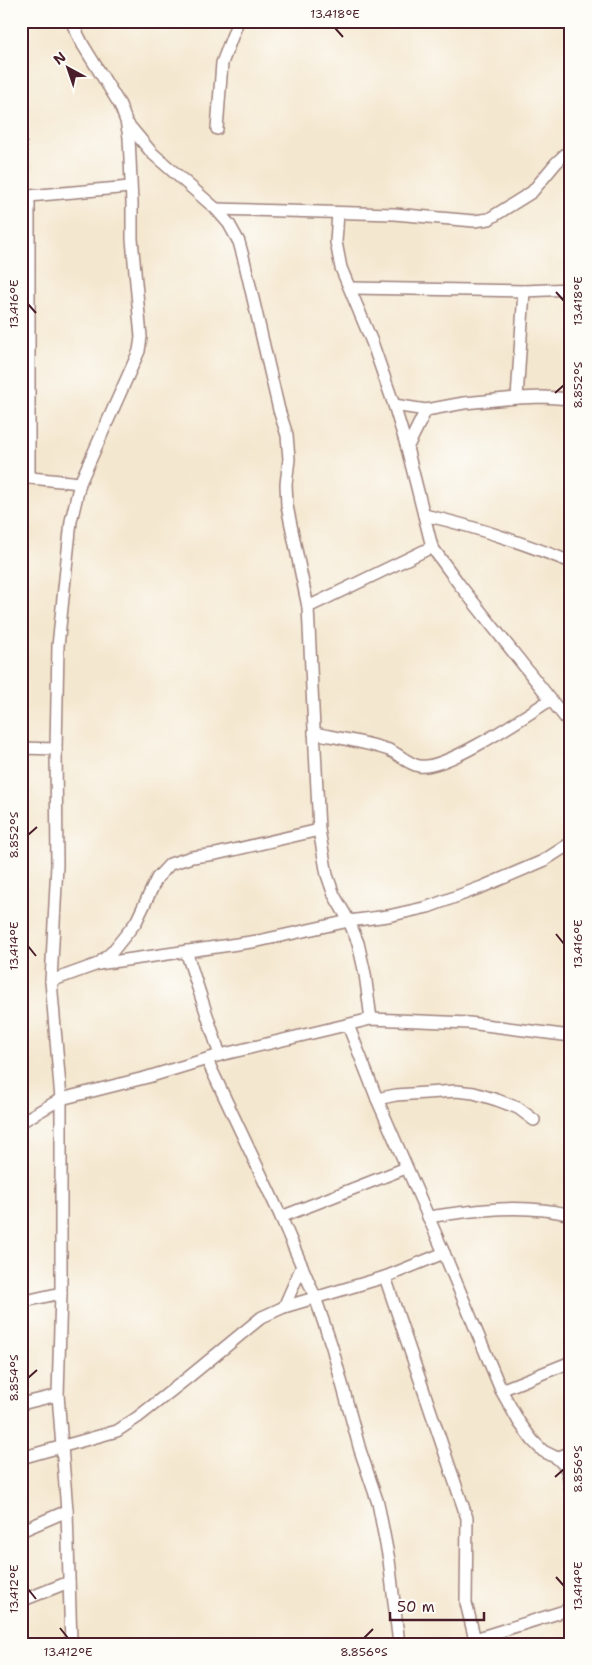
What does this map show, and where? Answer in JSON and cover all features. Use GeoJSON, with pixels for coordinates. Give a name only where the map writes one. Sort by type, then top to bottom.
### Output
{"type":"FeatureCollection","features":[{"type":"Feature","properties":{"kind":"street"},"geometry":{"type":"LineString","coordinates":[[71,21],[120,105],[126,121],[129,137],[132,239],[141,337],[139,351],[80,483],[71,521],[58,646],[56,749],[57,865],[51,981],[61,1100],[61,1293],[58,1395],[67,1511],[71,1644]]}},
{"type":"Feature","properties":{"kind":"street"},"geometry":{"type":"LineString","coordinates":[[217,129],[222,63],[238,21]]}},
{"type":"Feature","properties":{"kind":"street"},"geometry":{"type":"LineString","coordinates":[[126,121],[152,153],[216,210],[228,224],[239,242],[279,410],[287,435],[289,459],[286,484],[287,506],[308,607],[319,830],[327,875],[334,895],[349,921],[358,943],[365,974],[371,1019]]}},
{"type":"Feature","properties":{"kind":"street"},"geometry":{"type":"LineString","coordinates":[[216,210],[394,214],[474,221],[489,219],[532,192],[556,163],[571,149]]}},
{"type":"Feature","properties":{"kind":"street"},"geometry":{"type":"LineString","coordinates":[[80,483],[25,477],[29,196],[130,188]]}},
{"type":"Feature","properties":{"kind":"street"},"geometry":{"type":"LineString","coordinates":[[338,213],[336,242],[341,268],[372,342],[394,405],[432,547],[571,726]]}},
{"type":"Feature","properties":{"kind":"street"},"geometry":{"type":"LineString","coordinates":[[350,288],[524,291],[571,289]]}},
{"type":"Feature","properties":{"kind":"street"},"geometry":{"type":"LineString","coordinates":[[517,398],[524,291]]}},
{"type":"Feature","properties":{"kind":"street"},"geometry":{"type":"LineString","coordinates":[[394,405],[426,410],[464,403],[517,398],[571,399]]}},
{"type":"Feature","properties":{"kind":"street"},"geometry":{"type":"LineString","coordinates":[[407,448],[426,410]]}},
{"type":"Feature","properties":{"kind":"street"},"geometry":{"type":"LineString","coordinates":[[424,515],[461,523],[503,536],[571,562]]}},
{"type":"Feature","properties":{"kind":"street"},"geometry":{"type":"LineString","coordinates":[[308,607],[432,547]]}},
{"type":"Feature","properties":{"kind":"street"},"geometry":{"type":"LineString","coordinates":[[314,733],[370,744],[392,751],[419,766],[435,765],[460,756],[550,700]]}},
{"type":"Feature","properties":{"kind":"street"},"geometry":{"type":"LineString","coordinates":[[21,748],[56,749]]}},
{"type":"Feature","properties":{"kind":"street"},"geometry":{"type":"LineString","coordinates":[[98,964],[112,952],[136,922],[157,878],[170,864],[319,830]]}},
{"type":"Feature","properties":{"kind":"street"},"geometry":{"type":"LineString","coordinates":[[51,981],[98,964],[258,941],[349,921],[388,916],[428,907],[482,887],[542,861],[571,843]]}},
{"type":"Feature","properties":{"kind":"street"},"geometry":{"type":"LineString","coordinates":[[186,951],[220,1055]]}},
{"type":"Feature","properties":{"kind":"street"},"geometry":{"type":"LineString","coordinates":[[21,1122],[61,1100],[148,1077],[220,1055],[371,1019],[469,1023],[571,1036]]}},
{"type":"Feature","properties":{"kind":"street"},"geometry":{"type":"LineString","coordinates":[[348,1025],[377,1099],[501,1390],[533,1442],[543,1451],[564,1464],[568,1472],[570,1486]]}},
{"type":"Feature","properties":{"kind":"street"},"geometry":{"type":"LineString","coordinates":[[207,1060],[282,1217],[315,1297],[332,1347],[360,1450],[378,1503],[389,1560],[399,1644]]}},
{"type":"Feature","properties":{"kind":"street"},"geometry":{"type":"LineString","coordinates":[[377,1099],[396,1095],[456,1091],[474,1093],[518,1108],[534,1120]]}},
{"type":"Feature","properties":{"kind":"street"},"geometry":{"type":"LineString","coordinates":[[282,1217],[406,1168]]}},
{"type":"Feature","properties":{"kind":"street"},"geometry":{"type":"LineString","coordinates":[[428,1217],[478,1209],[532,1209],[571,1215]]}},
{"type":"Feature","properties":{"kind":"street"},"geometry":{"type":"LineString","coordinates":[[21,1458],[116,1431],[138,1417],[262,1317],[284,1307],[385,1276],[444,1253]]}},
{"type":"Feature","properties":{"kind":"street"},"geometry":{"type":"LineString","coordinates":[[284,1307],[302,1266]]}},
{"type":"Feature","properties":{"kind":"street"},"geometry":{"type":"LineString","coordinates":[[385,1276],[467,1518],[466,1603],[476,1642],[571,1609]]}},
{"type":"Feature","properties":{"kind":"street"},"geometry":{"type":"LineString","coordinates":[[21,1302],[61,1293]]}},
{"type":"Feature","properties":{"kind":"street"},"geometry":{"type":"LineString","coordinates":[[501,1390],[571,1362]]}},
{"type":"Feature","properties":{"kind":"street"},"geometry":{"type":"LineString","coordinates":[[21,1404],[58,1395]]}},
{"type":"Feature","properties":{"kind":"street"},"geometry":{"type":"LineString","coordinates":[[556,1458],[571,1452]]}},
{"type":"Feature","properties":{"kind":"street"},"geometry":{"type":"LineString","coordinates":[[21,1531],[67,1511]]}},
{"type":"Feature","properties":{"kind":"street"},"geometry":{"type":"LineString","coordinates":[[21,1600],[68,1582]]}},
{"type":"Feature","properties":{"kind":"path"},"geometry":{"type":"LineString","coordinates":[[21,42],[29,196]]}}]}
